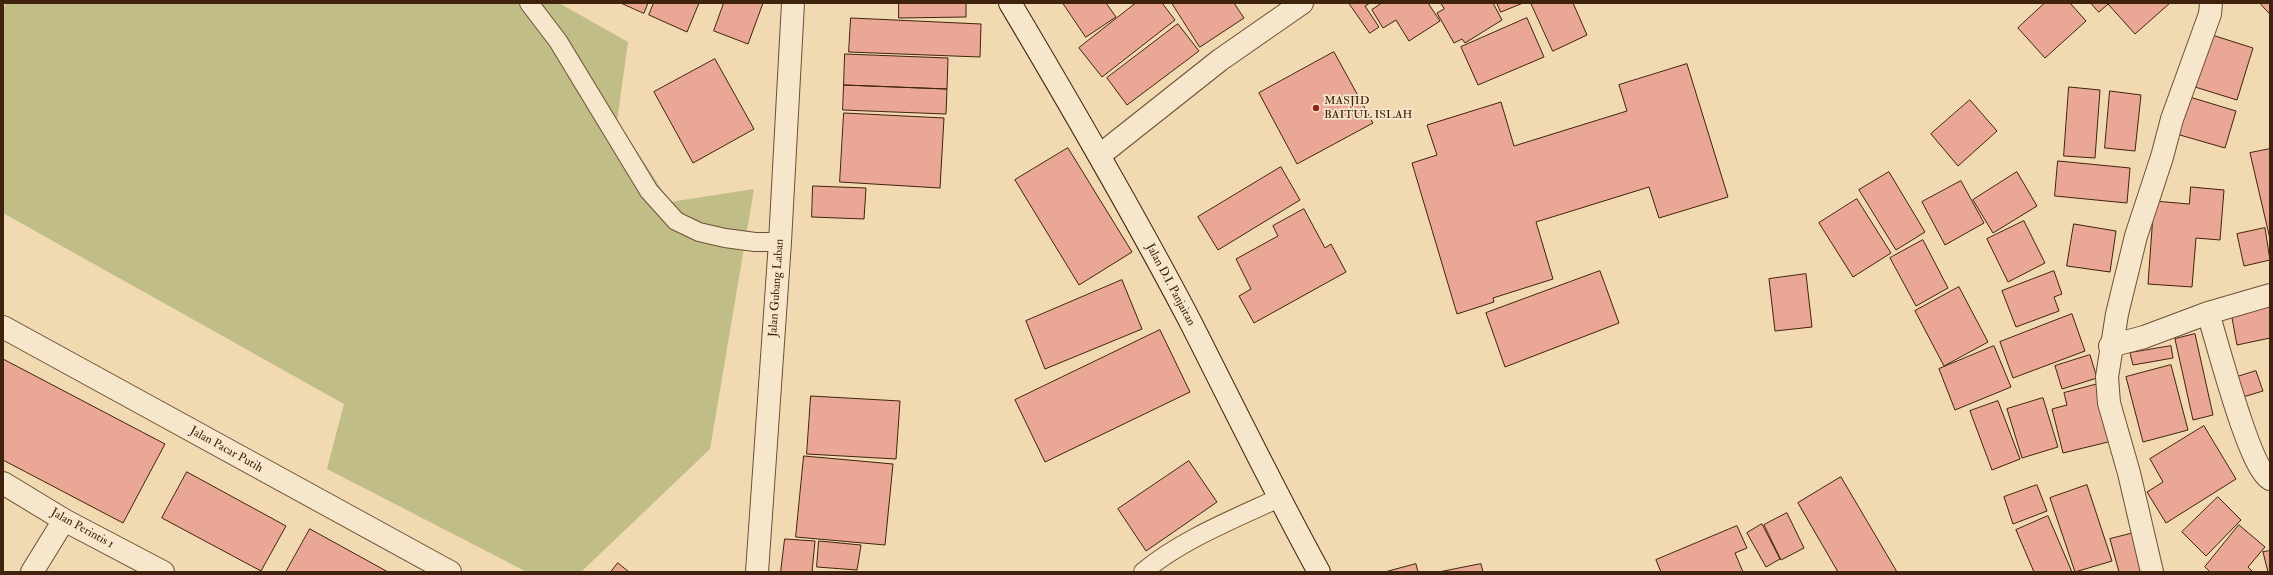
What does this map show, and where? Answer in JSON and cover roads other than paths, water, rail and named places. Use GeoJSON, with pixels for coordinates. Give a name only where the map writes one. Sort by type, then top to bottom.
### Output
{"type":"FeatureCollection","features":[{"type":"Feature","properties":{"kind":"street","name":"Jalan Gubang Laban"},"geometry":{"type":"LineString","coordinates":[[757,572],[780,242],[794,3]]}},
{"type":"Feature","properties":{"kind":"street","name":"Jalan D.I. Panjaitan"},"geometry":{"type":"LineString","coordinates":[[1010,3],[1100,155],[1190,322],[1279,498],[1319,572]]}},
{"type":"Feature","properties":{"kind":"street"},"geometry":{"type":"LineString","coordinates":[[1100,155],[1220,60],[1302,3]]}},
{"type":"Feature","properties":{"kind":"street"},"geometry":{"type":"LineString","coordinates":[[2152,572],[2129,473],[2109,403],[2107,377],[2110,346],[2136,236],[2162,157],[2172,119],[2210,14],[2211,3]]}},
{"type":"Feature","properties":{"kind":"street"},"geometry":{"type":"LineString","coordinates":[[2110,346],[2144,337],[2208,313],[2270,295]]}},
{"type":"Feature","properties":{"kind":"street"},"geometry":{"type":"LineString","coordinates":[[2208,313],[2247,440],[2260,470],[2270,479]]}},
{"type":"Feature","properties":{"kind":"street","name":"Jalan Pacar Putih"},"geometry":{"type":"LineString","coordinates":[[3,327],[450,572]]}},
{"type":"Feature","properties":{"kind":"street","name":"Jalan Perintis 1"},"geometry":{"type":"LineString","coordinates":[[3,483],[64,520],[163,572]]}},
{"type":"Feature","properties":{"kind":"street"},"geometry":{"type":"LineString","coordinates":[[32,572],[64,520]]}},
{"type":"Feature","properties":{"kind":"lane"},"geometry":{"type":"LineString","coordinates":[[529,3],[558,41],[649,191],[676,221],[699,232],[725,238],[755,242],[780,242]]}},
{"type":"Feature","properties":{"kind":"lane"},"geometry":{"type":"LineString","coordinates":[[1143,572],[1164,556],[1234,519],[1279,498]]}},
{"type":"Feature","properties":{"kind":"place","name":"MASJID BAITUL ISLAH"},"geometry":{"type":"Point","coordinates":[1316,108]}}]}
